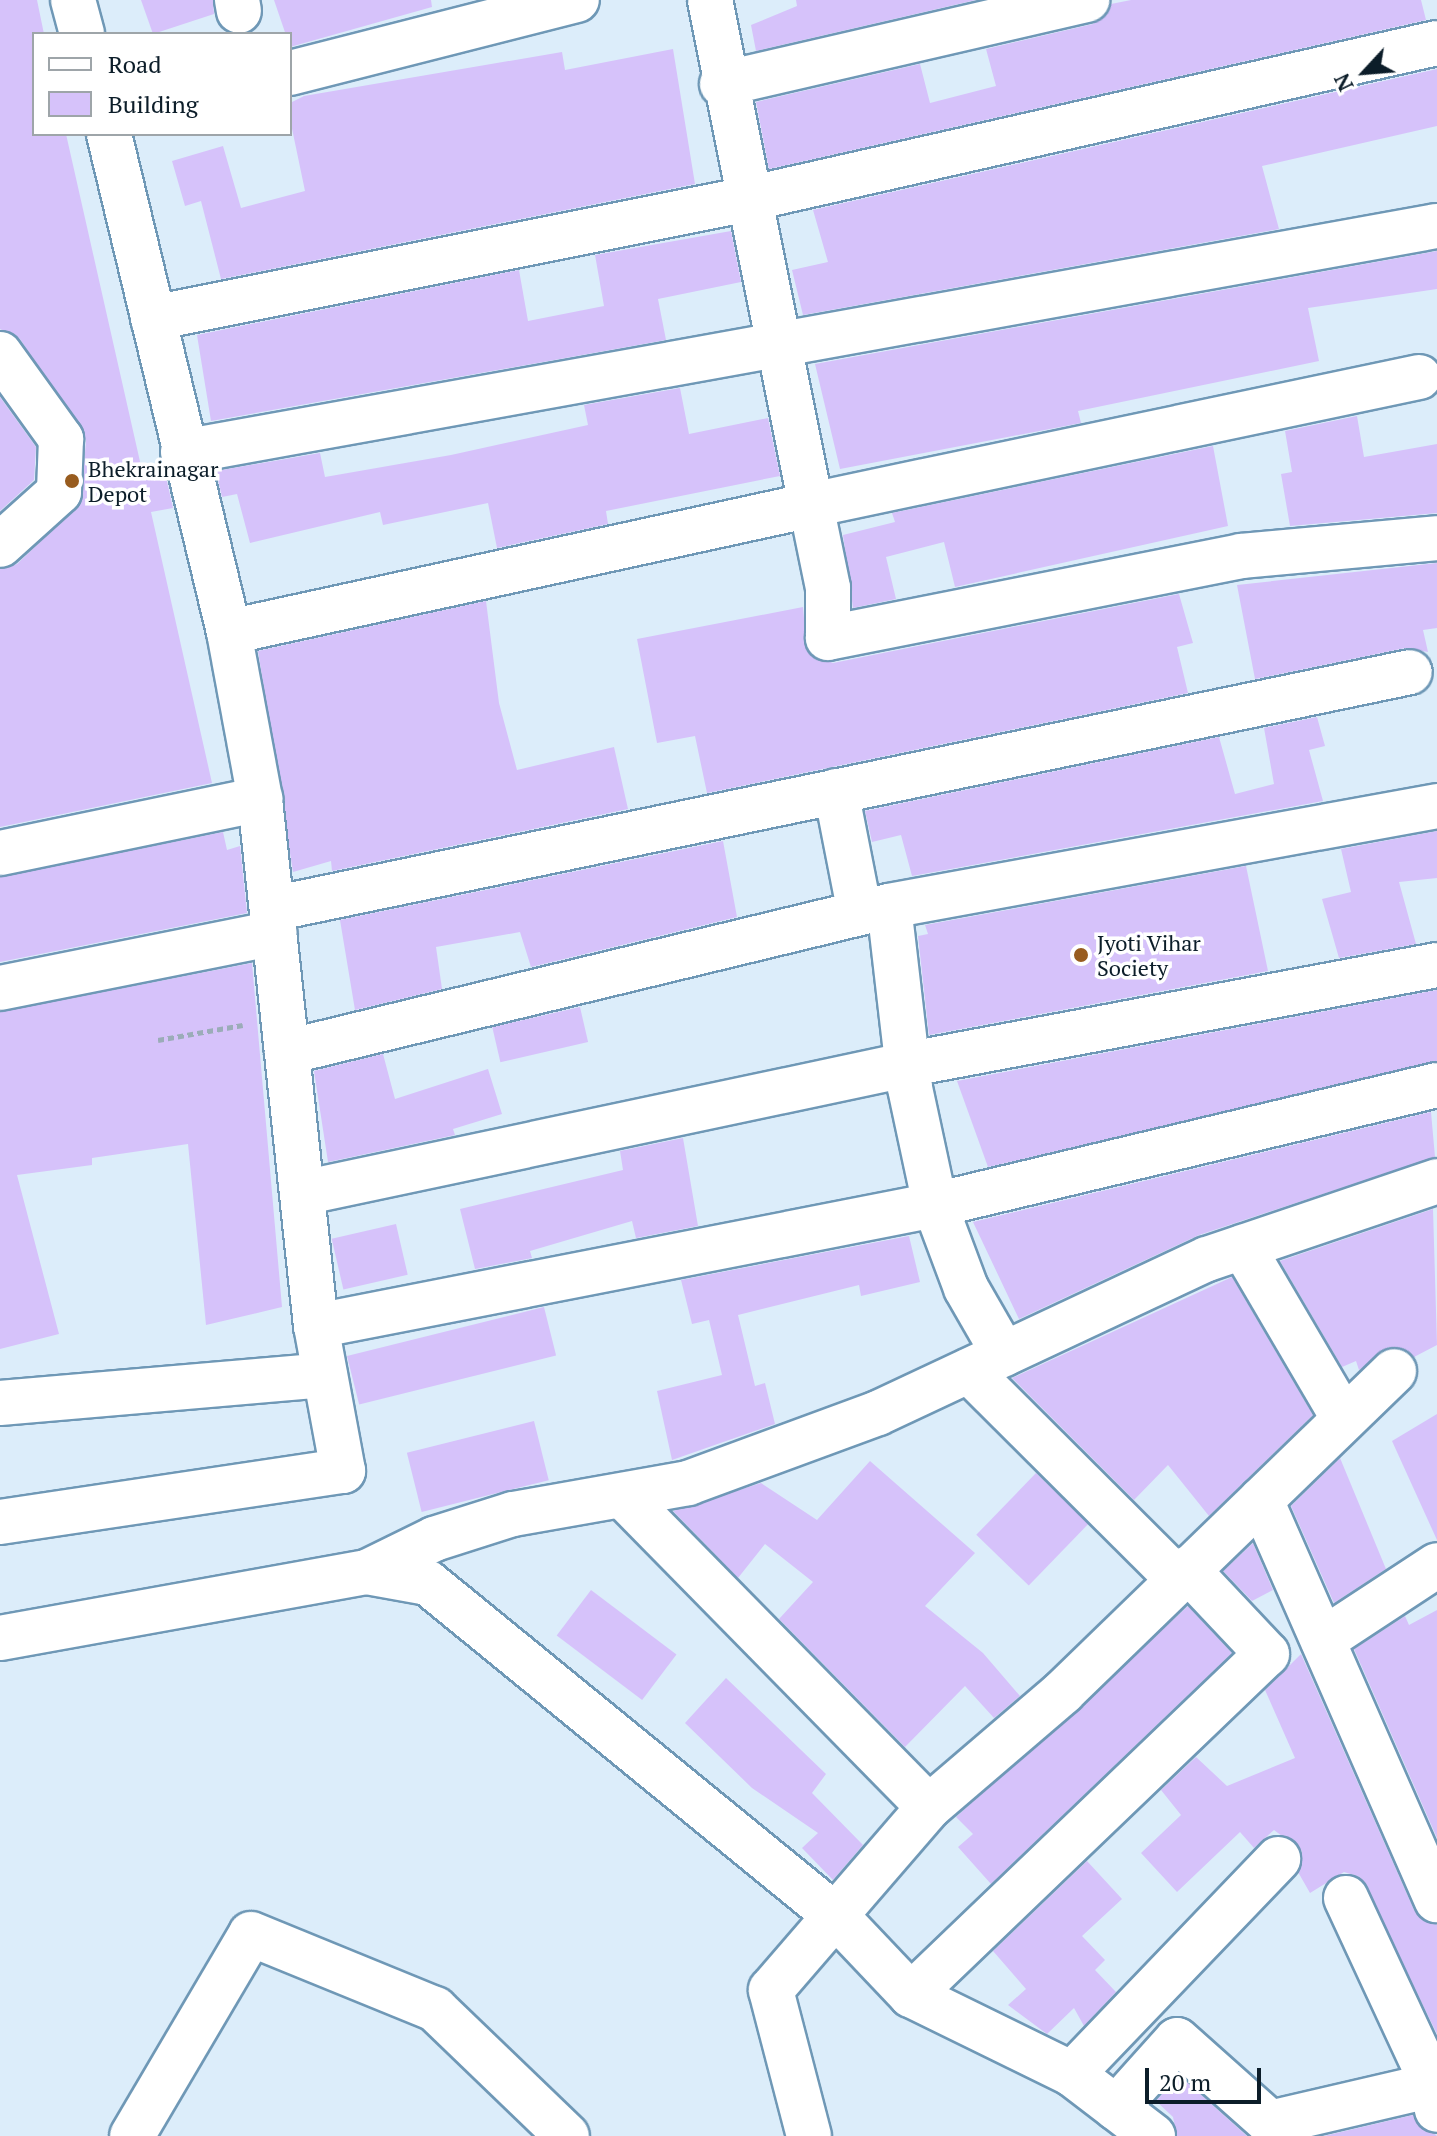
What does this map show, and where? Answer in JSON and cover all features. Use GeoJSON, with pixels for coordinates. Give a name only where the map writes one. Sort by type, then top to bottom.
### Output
{"type":"FeatureCollection","features":[{"type":"Feature","properties":{"kind":"street"},"geometry":{"type":"LineString","coordinates":[[73,0],[81,32]]}},
{"type":"Feature","properties":{"kind":"street"},"geometry":{"type":"LineString","coordinates":[[292,72],[577,0]]}},
{"type":"Feature","properties":{"kind":"street"},"geometry":{"type":"LineString","coordinates":[[710,0],[722,84],[824,560],[828,638],[1241,556],[1437,538]]}},
{"type":"Feature","properties":{"kind":"street"},"geometry":{"type":"LineString","coordinates":[[722,84],[1087,0]]}},
{"type":"Feature","properties":{"kind":"street"},"geometry":{"type":"LineString","coordinates":[[153,318],[748,199],[1437,43]]}},
{"type":"Feature","properties":{"kind":"street"},"geometry":{"type":"LineString","coordinates":[[0,1522],[343,1471],[316,1326],[260,799],[229,632],[183,452],[109,136]]}},
{"type":"Feature","properties":{"kind":"street"},"geometry":{"type":"LineString","coordinates":[[183,452],[780,348],[1437,226]]}},
{"type":"Feature","properties":{"kind":"street"},"geometry":{"type":"LineString","coordinates":[[0,354],[61,439],[59,492],[0,545]]}},
{"type":"Feature","properties":{"kind":"street"},"geometry":{"type":"LineString","coordinates":[[229,632],[1419,377]]}},
{"type":"Feature","properties":{"kind":"street"},"geometry":{"type":"LineString","coordinates":[[0,988],[273,921],[836,791],[1410,672]]}},
{"type":"Feature","properties":{"kind":"street"},"geometry":{"type":"LineString","coordinates":[[836,791],[874,909],[910,1064],[935,1205],[966,1288],[986,1362],[1183,1574],[1267,1654],[911,1995]]}},
{"type":"Feature","properties":{"kind":"street"},"geometry":{"type":"LineString","coordinates":[[0,853],[260,799]]}},
{"type":"Feature","properties":{"kind":"street"},"geometry":{"type":"LineString","coordinates":[[286,1035],[874,909],[1437,806]]}},
{"type":"Feature","properties":{"kind":"street"},"geometry":{"type":"LineString","coordinates":[[302,1193],[910,1064],[1437,965]]}},
{"type":"Feature","properties":{"kind":"street"},"geometry":{"type":"LineString","coordinates":[[316,1326],[935,1205],[1437,1085]]}},
{"type":"Feature","properties":{"kind":"street"},"geometry":{"type":"LineString","coordinates":[[0,1638],[367,1572],[434,1539],[513,1514],[625,1498],[688,1483],[865,1418],[1243,1247],[1437,1181]]}},
{"type":"Feature","properties":{"kind":"street"},"geometry":{"type":"LineString","coordinates":[[1243,1247],[1344,1419]]}},
{"type":"Feature","properties":{"kind":"street"},"geometry":{"type":"LineString","coordinates":[[809,2136],[771,1990],[929,1807],[1183,1574],[1394,1371]]}},
{"type":"Feature","properties":{"kind":"street"},"geometry":{"type":"LineString","coordinates":[[0,1403],[325,1375]]}},
{"type":"Feature","properties":{"kind":"street"},"geometry":{"type":"LineString","coordinates":[[625,1498],[929,1807]]}},
{"type":"Feature","properties":{"kind":"street"},"geometry":{"type":"LineString","coordinates":[[1261,1500],[1434,1885]]}},
{"type":"Feature","properties":{"kind":"street"},"geometry":{"type":"LineString","coordinates":[[1323,1640],[1437,1565]]}},
{"type":"Feature","properties":{"kind":"street"},"geometry":{"type":"LineString","coordinates":[[367,1572],[428,1583],[837,1917],[911,1995],[1072,2074],[1153,2136]]}},
{"type":"Feature","properties":{"kind":"street"},"geometry":{"type":"LineString","coordinates":[[1072,2074],[1278,1859]]}},
{"type":"Feature","properties":{"kind":"street"},"geometry":{"type":"LineString","coordinates":[[1116,2108],[1177,2040],[1270,2123],[1435,2097],[1346,1898]]}},
{"type":"Feature","properties":{"kind":"street"},"geometry":{"type":"LineString","coordinates":[[132,2136],[251,1934],[435,2009],[567,2136]]}},
{"type":"Feature","properties":{"kind":"path"},"geometry":{"type":"LineString","coordinates":[[158,1040],[286,1035]]}},
{"type":"Feature","properties":{"kind":"building","name":"Bhekrainagar Depot"},"geometry":{"type":"Polygon","coordinates":[[[0,0],[37,0],[44,32],[32,32],[32,136],[66,136],[141,466],[164,468],[173,508],[151,512],[212,783],[0,827],[0,569],[17,564],[81,503],[86,440],[20,339],[0,329],[0,0]]]}},
{"type":"Feature","properties":{"kind":"building"},"geometry":{"type":"Polygon","coordinates":[[[141,0],[213,0],[214,14],[152,32],[141,0]]]}},
{"type":"Feature","properties":{"kind":"building"},"geometry":{"type":"Polygon","coordinates":[[[274,0],[431,0],[432,7],[292,46],[292,32],[285,32],[274,0]]]}},
{"type":"Feature","properties":{"kind":"building"},"geometry":{"type":"Polygon","coordinates":[[[796,0],[976,0],[756,51],[751,25],[797,6],[796,0]]]}},
{"type":"Feature","properties":{"kind":"building"},"geometry":{"type":"Polygon","coordinates":[[[1131,0],[1421,0],[1426,20],[769,169],[756,102],[920,64],[930,103],[996,86],[986,49],[1093,24],[1111,4],[1131,0]]]}},
{"type":"Feature","properties":{"kind":"building"},"geometry":{"type":"Polygon","coordinates":[[[673,49],[695,184],[221,279],[201,201],[185,206],[172,161],[223,146],[241,208],[305,191],[292,129],[292,102],[304,96],[562,52],[565,70],[673,49]]]}},
{"type":"Feature","properties":{"kind":"building"},"geometry":{"type":"Polygon","coordinates":[[[1437,69],[1437,126],[1262,166],[1279,229],[803,315],[792,270],[828,262],[813,210],[1437,69]]]}},
{"type":"Feature","properties":{"kind":"building"},"geometry":{"type":"Polygon","coordinates":[[[731,231],[741,282],[658,299],[666,340],[211,421],[197,335],[519,270],[528,321],[604,306],[595,255],[731,231]]]}},
{"type":"Feature","properties":{"kind":"building"},"geometry":{"type":"Polygon","coordinates":[[[1437,251],[1437,289],[1308,308],[1319,361],[1078,411],[1081,423],[840,469],[815,364],[1437,251]]]}},
{"type":"Feature","properties":{"kind":"building"},"geometry":{"type":"Polygon","coordinates":[[[680,388],[689,434],[768,418],[780,476],[606,511],[608,524],[497,548],[488,503],[383,525],[380,512],[250,543],[237,494],[222,497],[216,471],[320,453],[325,477],[451,455],[588,425],[584,405],[680,388]]]}},
{"type":"Feature","properties":{"kind":"building"},"geometry":{"type":"Polygon","coordinates":[[[0,397],[36,447],[34,480],[0,511],[0,397]]]}},
{"type":"Feature","properties":{"kind":"building"},"geometry":{"type":"Polygon","coordinates":[[[1357,416],[1364,457],[1437,444],[1437,513],[1290,526],[1281,474],[1292,472],[1285,431],[1357,416]]]}},
{"type":"Feature","properties":{"kind":"building"},"geometry":{"type":"Polygon","coordinates":[[[1213,446],[1228,526],[955,587],[944,542],[886,557],[896,599],[853,608],[843,535],[895,522],[892,513],[1213,446]]]}},
{"type":"Feature","properties":{"kind":"building"},"geometry":{"type":"Polygon","coordinates":[[[1437,563],[1437,628],[1423,630],[1428,652],[1405,648],[1255,679],[1237,585],[1437,563]]]}},
{"type":"Feature","properties":{"kind":"building"},"geometry":{"type":"Polygon","coordinates":[[[1179,594],[1193,643],[1177,647],[1188,693],[707,793],[695,736],[657,743],[637,639],[803,607],[807,651],[833,663],[1179,594]]]}},
{"type":"Feature","properties":{"kind":"building"},"geometry":{"type":"Polygon","coordinates":[[[486,601],[499,703],[517,770],[614,747],[628,809],[332,871],[331,861],[293,872],[258,651],[486,601]]]}},
{"type":"Feature","properties":{"kind":"building"},"geometry":{"type":"Polygon","coordinates":[[[1317,717],[1325,746],[1309,750],[1323,801],[912,876],[901,835],[872,842],[865,811],[1219,737],[1235,794],[1274,784],[1264,728],[1317,717]]]}},
{"type":"Feature","properties":{"kind":"building"},"geometry":{"type":"Polygon","coordinates":[[[1437,831],[1437,878],[1399,882],[1416,944],[1339,958],[1322,899],[1351,892],[1341,849],[1437,831]]]}},
{"type":"Feature","properties":{"kind":"building"},"geometry":{"type":"Polygon","coordinates":[[[223,832],[227,850],[240,846],[247,913],[0,962],[0,877],[223,832]]]}},
{"type":"Feature","properties":{"kind":"building"},"geometry":{"type":"Polygon","coordinates":[[[723,841],[737,917],[531,967],[520,932],[436,947],[442,989],[355,1010],[340,920],[723,841]]]}},
{"type":"Feature","properties":{"kind":"building","name":"Jyoti Vihar Society"},"geometry":{"type":"Polygon","coordinates":[[[1246,866],[1268,971],[929,1035],[918,936],[928,934],[925,925],[1246,866]]]}},
{"type":"Feature","properties":{"kind":"building"},"geometry":{"type":"Polygon","coordinates":[[[252,963],[282,1307],[206,1325],[188,1144],[92,1158],[92,1165],[17,1175],[59,1334],[0,1349],[0,1012],[252,963]]]}},
{"type":"Feature","properties":{"kind":"building"},"geometry":{"type":"Polygon","coordinates":[[[1437,990],[1437,1061],[988,1167],[957,1081],[1437,990]]]}},
{"type":"Feature","properties":{"kind":"building"},"geometry":{"type":"Polygon","coordinates":[[[580,1007],[588,1042],[500,1062],[492,1027],[580,1007]]]}},
{"type":"Feature","properties":{"kind":"building"},"geometry":{"type":"Polygon","coordinates":[[[383,1054],[395,1099],[488,1069],[502,1114],[453,1129],[455,1135],[328,1162],[314,1071],[383,1054]]]}},
{"type":"Feature","properties":{"kind":"building"},"geometry":{"type":"Polygon","coordinates":[[[1431,1112],[1435,1157],[1199,1235],[1019,1319],[973,1222],[1431,1112]]]}},
{"type":"Feature","properties":{"kind":"building"},"geometry":{"type":"Polygon","coordinates":[[[683,1138],[698,1226],[636,1238],[632,1221],[530,1251],[532,1258],[475,1269],[460,1209],[623,1170],[620,1151],[683,1138]]]}},
{"type":"Feature","properties":{"kind":"building"},"geometry":{"type":"Polygon","coordinates":[[[1433,1209],[1437,1345],[1414,1357],[1389,1347],[1359,1370],[1356,1361],[1342,1367],[1280,1261],[1433,1209]]]}},
{"type":"Feature","properties":{"kind":"building"},"geometry":{"type":"Polygon","coordinates":[[[396,1224],[408,1275],[343,1290],[332,1239],[396,1224]]]}},
{"type":"Feature","properties":{"kind":"building"},"geometry":{"type":"Polygon","coordinates":[[[909,1236],[920,1282],[861,1296],[859,1285],[738,1315],[755,1386],[765,1383],[775,1424],[672,1460],[657,1391],[722,1375],[709,1320],[692,1324],[681,1280],[909,1236]]]}},
{"type":"Feature","properties":{"kind":"building"},"geometry":{"type":"Polygon","coordinates":[[[1232,1277],[1313,1415],[1209,1516],[1168,1465],[1134,1500],[1012,1378],[1232,1277]]]}},
{"type":"Feature","properties":{"kind":"building"},"geometry":{"type":"Polygon","coordinates":[[[544,1307],[556,1356],[359,1405],[347,1356],[544,1307]]]}},
{"type":"Feature","properties":{"kind":"building"},"geometry":{"type":"Polygon","coordinates":[[[1437,1414],[1437,1540],[1392,1441],[1437,1414]]]}},
{"type":"Feature","properties":{"kind":"building"},"geometry":{"type":"Polygon","coordinates":[[[534,1421],[549,1480],[422,1512],[407,1453],[534,1421]]]}},
{"type":"Feature","properties":{"kind":"building"},"geometry":{"type":"Polygon","coordinates":[[[1340,1458],[1386,1569],[1334,1603],[1291,1506],[1340,1458]]]}},
{"type":"Feature","properties":{"kind":"building"},"geometry":{"type":"Polygon","coordinates":[[[870,1461],[975,1553],[925,1606],[983,1653],[1020,1696],[994,1718],[965,1686],[905,1747],[779,1619],[813,1582],[765,1544],[738,1578],[673,1511],[761,1483],[817,1520],[870,1461]]]}},
{"type":"Feature","properties":{"kind":"building"},"geometry":{"type":"Polygon","coordinates":[[[1036,1473],[1089,1524],[1029,1586],[976,1535],[1036,1473]]]}},
{"type":"Feature","properties":{"kind":"building"},"geometry":{"type":"Polygon","coordinates":[[[1253,1543],[1273,1590],[1252,1601],[1223,1571],[1253,1543]]]}},
{"type":"Feature","properties":{"kind":"building"},"geometry":{"type":"Polygon","coordinates":[[[591,1590],[676,1654],[642,1700],[557,1636],[591,1590]]]}},
{"type":"Feature","properties":{"kind":"building"},"geometry":{"type":"Polygon","coordinates":[[[1188,1606],[1232,1653],[991,1884],[958,1847],[973,1834],[956,1817],[1188,1606]]]}},
{"type":"Feature","properties":{"kind":"building"},"geometry":{"type":"Polygon","coordinates":[[[1437,1610],[1437,1838],[1354,1649],[1405,1616],[1409,1625],[1437,1610]]]}},
{"type":"Feature","properties":{"kind":"building"},"geometry":{"type":"Polygon","coordinates":[[[1301,1654],[1414,1910],[1437,1925],[1437,2034],[1360,1877],[1344,1872],[1310,1893],[1298,1872],[1302,1851],[1274,1830],[1254,1848],[1240,1832],[1177,1892],[1141,1853],[1181,1815],[1161,1790],[1196,1757],[1227,1786],[1295,1758],[1265,1690],[1301,1654]]]}},
{"type":"Feature","properties":{"kind":"building"},"geometry":{"type":"Polygon","coordinates":[[[726,1678],[826,1774],[812,1793],[863,1845],[833,1880],[802,1848],[818,1833],[752,1788],[685,1723],[726,1678]]]}},
{"type":"Feature","properties":{"kind":"building"},"geometry":{"type":"Polygon","coordinates":[[[1087,1861],[1122,1899],[1082,1936],[1105,1960],[1095,1970],[1116,1992],[1084,2026],[1074,2008],[1047,2034],[1008,2005],[1026,1989],[993,1951],[1087,1861]]]}},
{"type":"Feature","properties":{"kind":"building"},"geometry":{"type":"Polygon","coordinates":[[[1179,2075],[1247,2136],[1177,2136],[1173,2117],[1156,2101],[1179,2075]]]}},
{"type":"Feature","properties":{"kind":"building"},"geometry":{"type":"Polygon","coordinates":[[[1413,2115],[1437,2136],[1324,2136],[1413,2115]]]}},
{"type":"Feature","properties":{"kind":"place","name":"Bhekrainagar Depot"},"geometry":{"type":"Point","coordinates":[72,481]}},
{"type":"Feature","properties":{"kind":"place","name":"Jyoti Vihar Society"},"geometry":{"type":"Point","coordinates":[1081,955]}}]}
